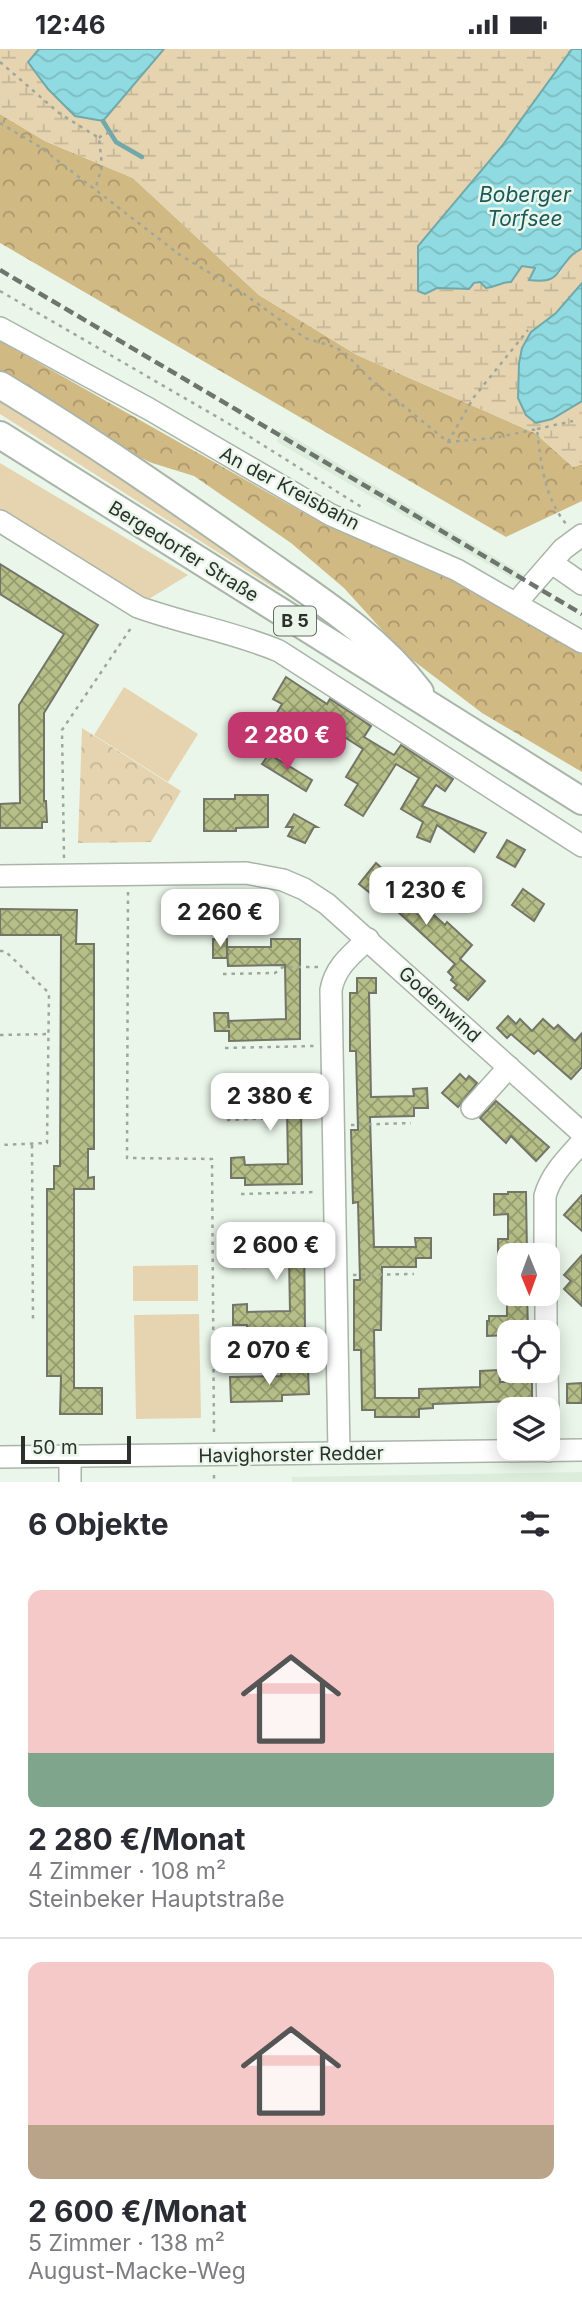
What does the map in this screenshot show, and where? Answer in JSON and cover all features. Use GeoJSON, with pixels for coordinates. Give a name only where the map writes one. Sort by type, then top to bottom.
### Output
{"type":"FeatureCollection","features":[{"type":"Feature","properties":{"kind":"main road"},"geometry":{"type":"LineString","coordinates":[[0,385],[125,463],[358,628],[404,671],[431,708]]}},
{"type":"Feature","properties":{"kind":"main road","name":"Bergedorfer Straße"},"geometry":{"type":"LineString","coordinates":[[0,435],[582,801]]}},
{"type":"Feature","properties":{"kind":"street","name":"An der Kreisbahn"},"geometry":{"type":"LineString","coordinates":[[0,328],[149,409],[331,515],[457,570],[582,642]]}},
{"type":"Feature","properties":{"kind":"street"},"geometry":{"type":"LineString","coordinates":[[0,521],[138,607],[232,633],[279,652],[582,846]]}},
{"type":"Feature","properties":{"kind":"street"},"geometry":{"type":"LineString","coordinates":[[516,603],[563,549],[580,536]]}},
{"type":"Feature","properties":{"kind":"street"},"geometry":{"type":"LineString","coordinates":[[552,563],[582,584]]}},
{"type":"Feature","properties":{"kind":"street","name":"Godenwind"},"geometry":{"type":"LineString","coordinates":[[0,876],[247,873],[283,880],[304,889],[327,904],[369,939],[582,1133]]}},
{"type":"Feature","properties":{"kind":"street"},"geometry":{"type":"LineString","coordinates":[[340,1453],[331,990],[333,977],[339,967],[369,939]]}},
{"type":"Feature","properties":{"kind":"street"},"geometry":{"type":"LineString","coordinates":[[471,1108],[509,1067]]}},
{"type":"Feature","properties":{"kind":"street"},"geometry":{"type":"LineString","coordinates":[[545,1243],[547,1187],[552,1177],[582,1142]]}},
{"type":"Feature","properties":{"kind":"street","name":"Havighorster Redder"},"geometry":{"type":"LineString","coordinates":[[560,1451],[582,1450]]}},
{"type":"Feature","properties":{"kind":"street","name":"Havighorster Redder"},"geometry":{"type":"LineString","coordinates":[[0,1457],[497,1451]]}},
{"type":"Feature","properties":{"kind":"street"},"geometry":{"type":"LineString","coordinates":[[70,1457],[70,1482]]}},
{"type":"Feature","properties":{"kind":"path"},"geometry":{"type":"LineString","coordinates":[[0,62],[59,113],[100,137]]}},
{"type":"Feature","properties":{"kind":"path"},"geometry":{"type":"LineString","coordinates":[[0,123],[24,136],[180,255],[240,291],[305,338],[335,347],[346,354],[369,377],[448,442],[494,438],[573,421]]}},
{"type":"Feature","properties":{"kind":"path"},"geometry":{"type":"LineString","coordinates":[[100,137],[118,130]]}},
{"type":"Feature","properties":{"kind":"path"},"geometry":{"type":"LineString","coordinates":[[95,190],[102,166],[100,137]]}},
{"type":"Feature","properties":{"kind":"path"},"geometry":{"type":"LineString","coordinates":[[0,291],[231,425],[366,510]]}},
{"type":"Feature","properties":{"kind":"path"},"geometry":{"type":"LineString","coordinates":[[448,442],[474,397],[528,330]]}},
{"type":"Feature","properties":{"kind":"path"},"geometry":{"type":"LineString","coordinates":[[537,429],[539,457],[545,483],[561,518],[580,536]]}},
{"type":"Feature","properties":{"kind":"path"},"geometry":{"type":"LineString","coordinates":[[64,875],[62,730],[133,625]]}},
{"type":"Feature","properties":{"kind":"path"},"geometry":{"type":"LineString","coordinates":[[128,875],[127,1158],[212,1159],[214,1434]]}},
{"type":"Feature","properties":{"kind":"path"},"geometry":{"type":"LineString","coordinates":[[0,951],[5,951],[49,993],[47,1143],[0,1145]]}},
{"type":"Feature","properties":{"kind":"path"},"geometry":{"type":"LineString","coordinates":[[222,974],[275,973],[283,967],[339,967]]}},
{"type":"Feature","properties":{"kind":"path"},"geometry":{"type":"LineString","coordinates":[[0,1035],[49,1034]]}},
{"type":"Feature","properties":{"kind":"path"},"geometry":{"type":"LineString","coordinates":[[225,1048],[332,1046]]}},
{"type":"Feature","properties":{"kind":"path"},"geometry":{"type":"LineString","coordinates":[[227,1120],[277,1118],[286,1113],[333,1119],[411,1123]]}},
{"type":"Feature","properties":{"kind":"path"},"geometry":{"type":"LineString","coordinates":[[32,1144],[33,1321]]}},
{"type":"Feature","properties":{"kind":"path"},"geometry":{"type":"LineString","coordinates":[[241,1194],[335,1192]]}},
{"type":"Feature","properties":{"kind":"path"},"geometry":{"type":"LineString","coordinates":[[242,1267],[279,1266],[289,1261],[414,1274]]}},
{"type":"Feature","properties":{"kind":"path"},"geometry":{"type":"LineString","coordinates":[[244,1338],[337,1337]]}},
{"type":"Feature","properties":{"kind":"path"},"geometry":{"type":"LineString","coordinates":[[214,1475],[214,1482]]}},
{"type":"Feature","properties":{"kind":"shaded area"},"geometry":{"type":"Polygon","coordinates":[[[280,429],[528,577],[522,584],[277,442],[280,429]]]}},
{"type":"Feature","properties":{"kind":"shaded area"},"geometry":{"type":"Polygon","coordinates":[[[582,1472],[582,1482],[292,1482],[292,1477],[582,1472]]]}},
{"type":"Feature","properties":{"kind":"green space"},"geometry":{"type":"Polygon","coordinates":[[[0,49],[39,49],[28,63],[48,89],[75,116],[103,121],[164,49],[572,49],[502,146],[418,246],[418,291],[453,288],[461,290],[522,265],[535,267],[529,280],[560,273],[572,255],[582,248],[582,283],[556,314],[541,323],[519,363],[518,398],[526,415],[552,419],[582,401],[582,464],[573,467],[535,433],[357,355],[259,295],[133,178],[45,141],[0,114],[0,49]]]}},
{"type":"Feature","properties":{"kind":"green space"},"geometry":{"type":"Polygon","coordinates":[[[0,114],[45,141],[133,178],[259,295],[357,355],[535,433],[573,467],[582,464],[582,501],[506,537],[0,243],[0,114]]]}},
{"type":"Feature","properties":{"kind":"green space"},"geometry":{"type":"Polygon","coordinates":[[[0,341],[327,526],[450,572],[582,654],[582,772],[482,713],[402,652],[344,588],[291,543],[194,476],[152,463],[126,451],[0,372],[0,341]]]}},
{"type":"Feature","properties":{"kind":"green space"},"geometry":{"type":"Polygon","coordinates":[[[0,393],[286,586],[279,591],[0,414],[0,393]]]}},
{"type":"Feature","properties":{"kind":"green space"},"geometry":{"type":"Polygon","coordinates":[[[0,463],[188,575],[144,602],[0,512],[0,463]]]}},
{"type":"Feature","properties":{"kind":"green space"},"geometry":{"type":"Polygon","coordinates":[[[124,687],[198,734],[168,782],[94,735],[124,687]]]}},
{"type":"Feature","properties":{"kind":"green space"},"geometry":{"type":"Polygon","coordinates":[[[82,728],[181,791],[151,842],[78,843],[82,728]]]}},
{"type":"Feature","properties":{"kind":"green space"},"geometry":{"type":"Polygon","coordinates":[[[198,1265],[198,1301],[133,1301],[133,1266],[198,1265]]]}},
{"type":"Feature","properties":{"kind":"green space"},"geometry":{"type":"Polygon","coordinates":[[[199,1314],[201,1418],[136,1419],[134,1315],[199,1314]]]}},
{"type":"Feature","properties":{"kind":"water"},"geometry":{"type":"Polygon","coordinates":[[[39,49],[164,49],[103,121],[75,116],[48,89],[28,62],[39,49]]]}},
{"type":"Feature","properties":{"kind":"water","name":"Boberger Torfsee"},"geometry":{"type":"Polygon","coordinates":[[[572,49],[582,49],[582,248],[572,255],[556,275],[546,280],[529,280],[535,268],[522,266],[511,282],[486,288],[480,282],[474,283],[469,289],[437,288],[425,294],[418,291],[418,246],[502,146],[572,49]]]}},
{"type":"Feature","properties":{"kind":"water","name":"Boberger Torfsee"},"geometry":{"type":"Polygon","coordinates":[[[582,283],[582,401],[552,419],[536,423],[526,415],[518,398],[522,348],[531,332],[556,313],[582,283]]]}},
{"type":"Feature","properties":{"kind":"building"},"geometry":{"type":"Polygon","coordinates":[[[0,564],[98,625],[44,713],[44,801],[47,822],[42,822],[42,828],[0,828],[0,804],[20,803],[19,705],[64,634],[0,594],[0,564]]]}},
{"type":"Feature","properties":{"kind":"building"},"geometry":{"type":"Polygon","coordinates":[[[286,677],[327,704],[330,699],[371,726],[364,737],[394,755],[401,745],[453,779],[445,791],[436,785],[422,806],[486,833],[474,852],[437,825],[430,842],[417,837],[423,822],[401,809],[419,778],[396,764],[363,816],[345,805],[358,784],[346,777],[363,749],[318,720],[310,722],[299,715],[284,741],[267,730],[282,704],[273,699],[286,677]]]}},
{"type":"Feature","properties":{"kind":"building"},"geometry":{"type":"Polygon","coordinates":[[[269,754],[312,780],[306,791],[262,764],[269,754]]]}},
{"type":"Feature","properties":{"kind":"building"},"geometry":{"type":"Polygon","coordinates":[[[235,795],[268,795],[268,827],[204,831],[204,799],[235,799],[235,795]]]}},
{"type":"Feature","properties":{"kind":"building"},"geometry":{"type":"Polygon","coordinates":[[[294,814],[317,827],[314,827],[305,843],[288,836],[293,827],[286,827],[294,814]]]}},
{"type":"Feature","properties":{"kind":"building"},"geometry":{"type":"Polygon","coordinates":[[[507,840],[525,850],[515,867],[497,857],[507,840]]]}},
{"type":"Feature","properties":{"kind":"building"},"geometry":{"type":"Polygon","coordinates":[[[376,863],[445,925],[447,922],[472,945],[460,959],[485,981],[468,1000],[454,988],[457,985],[448,972],[455,964],[397,911],[359,884],[376,863]]]}},
{"type":"Feature","properties":{"kind":"building"},"geometry":{"type":"Polygon","coordinates":[[[523,889],[544,904],[534,921],[512,905],[523,889]]]}},
{"type":"Feature","properties":{"kind":"building"},"geometry":{"type":"Polygon","coordinates":[[[0,909],[77,910],[76,944],[94,944],[94,1149],[88,1149],[88,1178],[94,1177],[94,1189],[74,1189],[74,1388],[102,1388],[102,1414],[60,1414],[61,1376],[47,1376],[47,1189],[54,1189],[54,1166],[60,1166],[61,935],[0,935],[0,909]]]}},
{"type":"Feature","properties":{"kind":"building"},"geometry":{"type":"Polygon","coordinates":[[[213,939],[227,939],[227,958],[213,958],[213,939]]]}},
{"type":"Feature","properties":{"kind":"building"},"geometry":{"type":"Polygon","coordinates":[[[271,939],[300,939],[300,1039],[229,1041],[229,1031],[215,1031],[214,1013],[228,1013],[229,1021],[286,1019],[285,965],[228,966],[227,947],[271,947],[271,939]]]}},
{"type":"Feature","properties":{"kind":"building"},"geometry":{"type":"Polygon","coordinates":[[[357,978],[376,978],[376,993],[369,993],[371,1097],[414,1096],[413,1089],[427,1088],[428,1108],[414,1108],[414,1116],[370,1117],[374,1247],[416,1247],[415,1238],[431,1238],[431,1258],[416,1258],[416,1267],[382,1267],[381,1330],[374,1330],[375,1398],[419,1398],[419,1389],[480,1387],[480,1371],[497,1370],[497,1383],[532,1383],[532,1397],[497,1397],[497,1402],[433,1404],[433,1408],[419,1409],[419,1417],[375,1417],[375,1410],[362,1410],[361,1350],[354,1350],[354,1280],[360,1280],[358,1202],[353,1203],[351,1130],[358,1130],[356,1051],[350,1051],[350,993],[357,993],[357,978]]]}},
{"type":"Feature","properties":{"kind":"building"},"geometry":{"type":"Polygon","coordinates":[[[508,1016],[516,1024],[520,1019],[532,1031],[543,1019],[554,1029],[558,1025],[575,1041],[582,1033],[582,1067],[571,1079],[538,1050],[534,1054],[511,1034],[507,1038],[497,1028],[508,1016]]]}},
{"type":"Feature","properties":{"kind":"building"},"geometry":{"type":"Polygon","coordinates":[[[460,1074],[466,1080],[469,1076],[477,1083],[458,1107],[442,1093],[460,1074]]]}},
{"type":"Feature","properties":{"kind":"building"},"geometry":{"type":"Polygon","coordinates":[[[273,1085],[303,1085],[302,1184],[245,1185],[245,1178],[231,1178],[231,1158],[244,1157],[245,1165],[288,1164],[287,1111],[230,1112],[230,1104],[215,1105],[215,1086],[230,1086],[230,1094],[244,1094],[273,1093],[273,1085]]]}},
{"type":"Feature","properties":{"kind":"building"},"geometry":{"type":"Polygon","coordinates":[[[496,1101],[549,1147],[536,1161],[511,1136],[506,1143],[480,1118],[496,1101]]]}},
{"type":"Feature","properties":{"kind":"building"},"geometry":{"type":"Polygon","coordinates":[[[526,1192],[527,1243],[498,1243],[498,1239],[508,1239],[508,1214],[494,1215],[494,1194],[526,1192]]]}},
{"type":"Feature","properties":{"kind":"building"},"geometry":{"type":"Polygon","coordinates":[[[582,1195],[582,1231],[564,1215],[582,1195]]]}},
{"type":"Feature","properties":{"kind":"building"},"geometry":{"type":"Polygon","coordinates":[[[304,1230],[305,1331],[247,1333],[247,1325],[233,1325],[233,1305],[247,1304],[247,1312],[290,1311],[289,1257],[231,1258],[230,1240],[274,1239],[274,1231],[304,1230]]]}},
{"type":"Feature","properties":{"kind":"building"},"geometry":{"type":"Polygon","coordinates":[[[582,1255],[582,1306],[564,1289],[571,1281],[564,1275],[582,1255]]]}},
{"type":"Feature","properties":{"kind":"building"},"geometry":{"type":"Polygon","coordinates":[[[507,1306],[527,1306],[528,1320],[497,1320],[497,1336],[487,1336],[489,1316],[507,1316],[507,1306]]]}},
{"type":"Feature","properties":{"kind":"building"},"geometry":{"type":"Polygon","coordinates":[[[282,1370],[308,1370],[309,1394],[282,1395],[282,1401],[231,1402],[230,1377],[281,1376],[282,1370]]]}},
{"type":"Feature","properties":{"kind":"building"},"geometry":{"type":"Polygon","coordinates":[[[582,1383],[582,1403],[567,1403],[567,1384],[582,1383]]]}},
{"type":"Feature","properties":{"kind":"waterway"},"geometry":{"type":"LineString","coordinates":[[103,121],[116,142],[142,157]]}},
{"type":"Feature","properties":{"kind":"railway"},"geometry":{"type":"LineString","coordinates":[[0,270],[582,614]]}}]}
